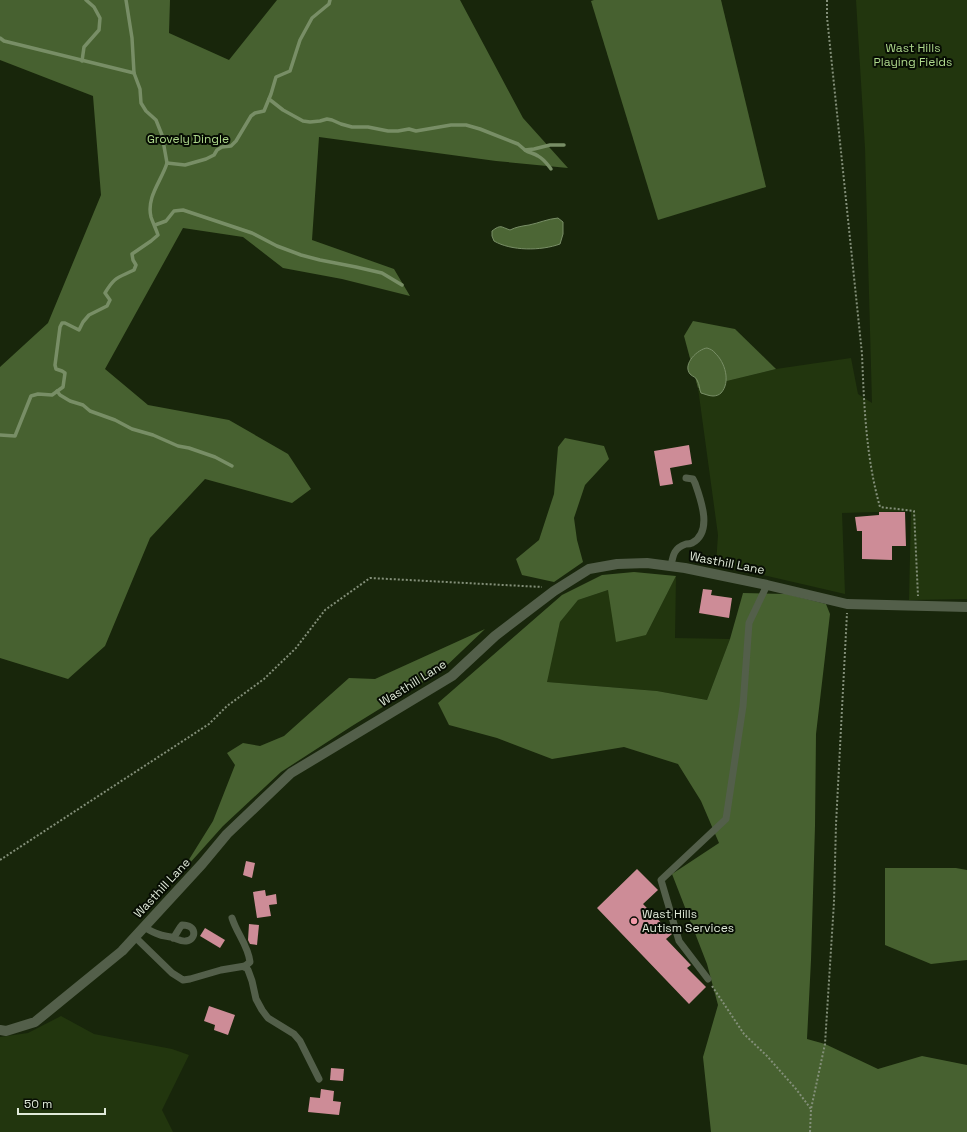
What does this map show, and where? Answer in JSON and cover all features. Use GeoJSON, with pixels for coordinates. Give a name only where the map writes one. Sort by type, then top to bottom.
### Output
{"type":"FeatureCollection","features":[{"type":"Feature","properties":{"kind":"street","name":"Wasthill Lane"},"geometry":{"type":"LineString","coordinates":[[0,1030],[6,1031],[35,1022],[122,951],[202,864],[227,834],[291,773],[452,676],[495,636],[554,591],[589,570],[617,564],[647,563],[671,566],[767,585],[848,604],[967,607]]}},
{"type":"Feature","properties":{"kind":"lane"},"geometry":{"type":"LineString","coordinates":[[671,566],[673,556],[677,549],[692,543],[700,536],[704,528],[704,514],[697,488],[693,479],[686,478]]}},
{"type":"Feature","properties":{"kind":"lane"},"geometry":{"type":"LineString","coordinates":[[708,979],[679,941],[661,880],[726,818],[743,706],[749,623],[767,585]]}},
{"type":"Feature","properties":{"kind":"lane"},"geometry":{"type":"LineString","coordinates":[[135,937],[178,978],[183,980],[190,979],[221,970],[244,967],[250,962],[249,954],[232,918]]}},
{"type":"Feature","properties":{"kind":"lane"},"geometry":{"type":"LineString","coordinates":[[144,927],[158,934],[173,938]]}},
{"type":"Feature","properties":{"kind":"lane"},"geometry":{"type":"LineString","coordinates":[[244,967],[248,970],[256,999],[262,1010],[268,1018],[297,1038],[306,1052],[319,1079]]}},
{"type":"Feature","properties":{"kind":"path"},"geometry":{"type":"LineString","coordinates":[[827,0],[827,17],[862,354],[863,396],[869,454],[875,490],[880,508],[914,511],[918,606]]}},
{"type":"Feature","properties":{"kind":"path"},"geometry":{"type":"LineString","coordinates":[[0,860],[209,724],[227,706],[264,679],[296,648],[325,610],[370,578],[548,587],[554,591]]}},
{"type":"Feature","properties":{"kind":"path"},"geometry":{"type":"LineString","coordinates":[[810,1132],[811,1109],[825,1044],[834,902],[836,824],[848,604]]}},
{"type":"Feature","properties":{"kind":"path"},"geometry":{"type":"LineString","coordinates":[[708,979],[744,1034],[767,1056],[796,1089],[811,1109]]}},
{"type":"Feature","properties":{"kind":"green space","name":"Grovely Dingle"},"geometry":{"type":"Polygon","coordinates":[[[0,0],[170,0],[169,33],[229,60],[277,0],[460,0],[523,118],[568,168],[496,161],[319,137],[312,240],[394,269],[410,296],[342,279],[283,268],[243,237],[183,228],[105,369],[148,405],[229,420],[288,454],[311,489],[292,503],[205,479],[150,538],[105,646],[68,679],[0,658],[0,367],[48,323],[101,195],[93,96],[0,60],[0,0]]]}},
{"type":"Feature","properties":{"kind":"green space"},"geometry":{"type":"Polygon","coordinates":[[[721,0],[766,187],[658,220],[591,1],[721,0]]]}},
{"type":"Feature","properties":{"kind":"green space","name":"Wast Hills Playing Fields"},"geometry":{"type":"Polygon","coordinates":[[[856,0],[967,0],[967,599],[909,600],[911,511],[842,513],[845,594],[716,564],[718,535],[698,388],[776,369],[851,358],[858,394],[872,403],[865,148],[856,0]]]}},
{"type":"Feature","properties":{"kind":"green space"},"geometry":{"type":"Polygon","coordinates":[[[693,321],[735,329],[776,369],[698,388],[684,336],[693,321]]]}},
{"type":"Feature","properties":{"kind":"green space"},"geometry":{"type":"Polygon","coordinates":[[[565,438],[604,446],[609,459],[585,485],[574,518],[577,540],[583,562],[554,582],[522,575],[516,559],[539,540],[554,494],[558,447],[565,438]]]}},
{"type":"Feature","properties":{"kind":"green space"},"geometry":{"type":"Polygon","coordinates":[[[634,572],[676,576],[646,635],[616,642],[608,590],[578,600],[560,622],[547,682],[657,691],[707,700],[730,639],[743,593],[787,594],[826,604],[830,614],[816,734],[815,826],[807,1039],[825,1044],[878,1069],[922,1056],[967,1065],[967,1132],[711,1132],[703,1057],[718,1005],[707,964],[672,874],[719,843],[701,801],[678,764],[624,747],[552,759],[497,738],[449,725],[438,703],[562,595],[602,575],[634,572]]]}},
{"type":"Feature","properties":{"kind":"green space"},"geometry":{"type":"Polygon","coordinates":[[[676,576],[675,638],[730,639],[707,700],[657,691],[546,682],[560,622],[578,600],[608,590],[646,635],[676,576]]]}},
{"type":"Feature","properties":{"kind":"green space"},"geometry":{"type":"Polygon","coordinates":[[[485,629],[441,671],[281,772],[223,826],[180,874],[213,821],[235,765],[227,753],[243,743],[260,746],[284,736],[349,678],[375,679],[485,629]]]}},
{"type":"Feature","properties":{"kind":"green space"},"geometry":{"type":"Polygon","coordinates":[[[885,868],[956,868],[967,870],[967,960],[931,964],[885,945],[885,868]]]}},
{"type":"Feature","properties":{"kind":"green space"},"geometry":{"type":"Polygon","coordinates":[[[61,1016],[94,1034],[172,1049],[189,1055],[162,1110],[173,1132],[0,1132],[0,1037],[28,1033],[61,1016]]]}},
{"type":"Feature","properties":{"kind":"shaded area"},"geometry":{"type":"Polygon","coordinates":[[[558,218],[563,222],[563,234],[560,244],[535,249],[517,248],[509,247],[494,241],[492,236],[492,231],[497,227],[503,227],[510,230],[558,218]]]}},
{"type":"Feature","properties":{"kind":"shaded area"},"geometry":{"type":"Polygon","coordinates":[[[707,348],[712,350],[719,357],[726,372],[726,383],[724,388],[720,394],[715,396],[701,393],[697,379],[690,374],[688,370],[689,362],[692,358],[699,351],[707,348]]]}},
{"type":"Feature","properties":{"kind":"building"},"geometry":{"type":"Polygon","coordinates":[[[689,445],[692,464],[670,468],[673,484],[660,486],[654,451],[689,445]]]}},
{"type":"Feature","properties":{"kind":"building"},"geometry":{"type":"Polygon","coordinates":[[[879,512],[905,512],[906,546],[892,546],[892,560],[862,559],[862,531],[857,531],[855,517],[879,515],[879,512]]]}},
{"type":"Feature","properties":{"kind":"building"},"geometry":{"type":"Polygon","coordinates":[[[703,589],[712,590],[711,595],[732,598],[729,618],[699,613],[703,589]]]}},
{"type":"Feature","properties":{"kind":"building"},"geometry":{"type":"Polygon","coordinates":[[[246,861],[255,863],[252,878],[243,875],[246,861]]]}},
{"type":"Feature","properties":{"kind":"building","name":"Wast Hills Autism Services"},"geometry":{"type":"Polygon","coordinates":[[[637,869],[658,890],[643,904],[672,934],[666,939],[691,965],[687,968],[706,987],[689,1004],[597,908],[637,869]]]}},
{"type":"Feature","properties":{"kind":"building"},"geometry":{"type":"Polygon","coordinates":[[[265,890],[266,896],[276,894],[277,904],[269,905],[271,916],[257,918],[253,892],[265,890]]]}},
{"type":"Feature","properties":{"kind":"building"},"geometry":{"type":"Polygon","coordinates":[[[249,924],[259,925],[257,945],[250,944],[248,940],[249,924]]]}},
{"type":"Feature","properties":{"kind":"building"},"geometry":{"type":"Polygon","coordinates":[[[205,928],[225,940],[220,948],[200,936],[205,928]]]}},
{"type":"Feature","properties":{"kind":"building"},"geometry":{"type":"Polygon","coordinates":[[[209,1006],[235,1015],[228,1035],[214,1030],[215,1025],[204,1021],[209,1006]]]}},
{"type":"Feature","properties":{"kind":"building"},"geometry":{"type":"Polygon","coordinates":[[[331,1068],[344,1069],[343,1081],[330,1080],[331,1068]]]}},
{"type":"Feature","properties":{"kind":"building"},"geometry":{"type":"Polygon","coordinates":[[[321,1089],[334,1091],[333,1101],[341,1102],[339,1115],[308,1112],[310,1097],[320,1098],[321,1089]]]}},
{"type":"Feature","properties":{"kind":"waterway"},"geometry":{"type":"LineString","coordinates":[[82,61],[84,47],[99,30],[100,18],[94,7],[86,0]]}},
{"type":"Feature","properties":{"kind":"waterway"},"geometry":{"type":"LineString","coordinates":[[126,0],[132,38],[134,73],[140,89],[141,103],[146,111],[156,120],[162,135],[167,163]]}},
{"type":"Feature","properties":{"kind":"waterway"},"geometry":{"type":"LineString","coordinates":[[0,435],[15,436],[31,396],[38,394],[52,395],[63,387],[65,373],[56,369],[55,365],[60,327],[62,323],[79,330],[89,315],[107,306],[110,300],[105,293],[112,283],[117,278],[134,270],[136,265],[132,254],[158,235],[150,210],[155,189],[167,163],[185,165],[206,159],[214,155],[217,150],[222,147],[231,146],[236,141],[251,116],[255,113],[264,111],[276,77],[290,71],[300,40],[312,18],[329,4],[330,0]]}},
{"type":"Feature","properties":{"kind":"waterway"},"geometry":{"type":"LineString","coordinates":[[0,38],[4,41],[134,73]]}},
{"type":"Feature","properties":{"kind":"waterway"},"geometry":{"type":"LineString","coordinates":[[269,99],[283,110],[303,121],[310,122],[327,119],[352,127],[368,127],[388,131],[409,129],[416,131],[451,125],[466,125],[518,144],[525,150],[550,145],[564,145]]}},
{"type":"Feature","properties":{"kind":"waterway"},"geometry":{"type":"LineString","coordinates":[[525,150],[540,157],[551,169]]}},
{"type":"Feature","properties":{"kind":"waterway"},"geometry":{"type":"LineString","coordinates":[[155,225],[166,221],[174,211],[183,210],[252,233],[277,246],[301,255],[382,273],[402,285]]}},
{"type":"Feature","properties":{"kind":"waterway"},"geometry":{"type":"LineString","coordinates":[[57,391],[60,395],[70,401],[83,405],[90,411],[115,420],[132,429],[153,435],[178,446],[189,448],[215,457],[232,466]]}},
{"type":"Feature","properties":{"kind":"place","name":"Wast Hills Autism Services"},"geometry":{"type":"Point","coordinates":[634,921]}}]}
